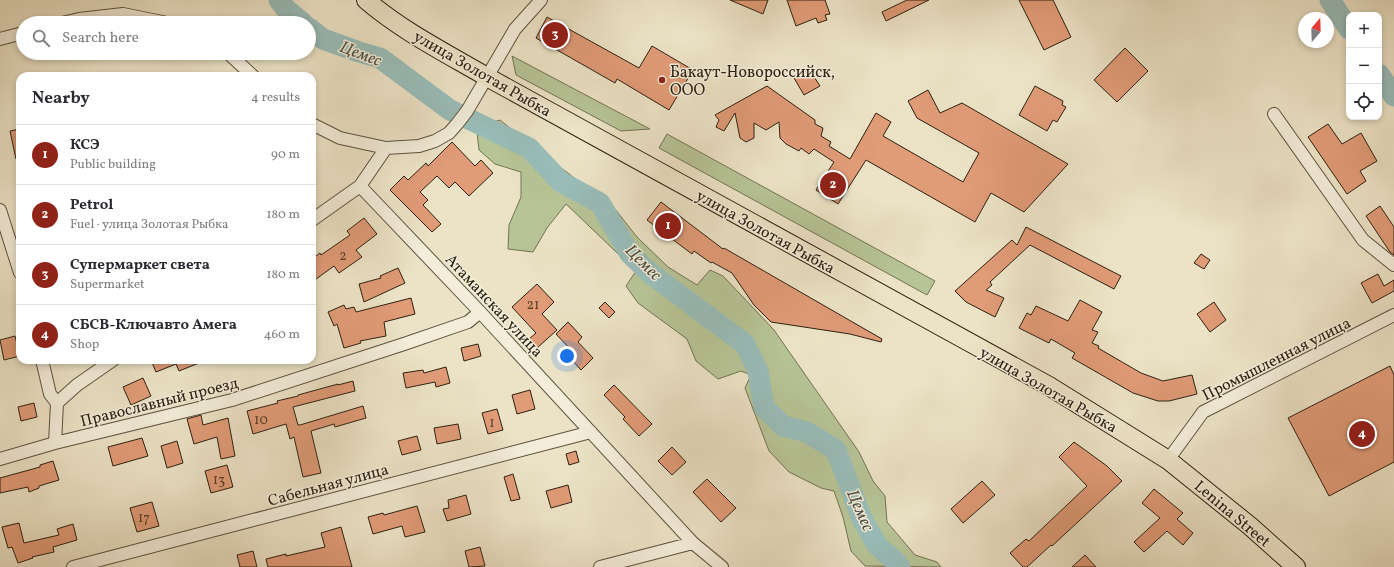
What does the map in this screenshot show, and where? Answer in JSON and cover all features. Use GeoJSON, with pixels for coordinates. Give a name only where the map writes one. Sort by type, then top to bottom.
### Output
{"type":"FeatureCollection","features":[{"type":"Feature","properties":{"kind":"highway","name":"улица Золотая Рыбка"},"geometry":{"type":"LineString","coordinates":[[366,0],[375,8],[419,37],[487,77],[1049,386],[1168,460]]}},
{"type":"Feature","properties":{"kind":"highway","name":"Lenina Street"},"geometry":{"type":"LineString","coordinates":[[1168,460],[1250,526],[1296,567]]}},
{"type":"Feature","properties":{"kind":"street"},"geometry":{"type":"LineString","coordinates":[[316,126],[340,138],[386,148],[419,146],[435,141],[449,133],[467,111],[514,29],[541,0]]}},
{"type":"Feature","properties":{"kind":"street"},"geometry":{"type":"LineString","coordinates":[[105,16],[123,14],[133,16]]}},
{"type":"Feature","properties":{"kind":"street"},"geometry":{"type":"LineString","coordinates":[[0,39],[16,35]]}},
{"type":"Feature","properties":{"kind":"street"},"geometry":{"type":"LineString","coordinates":[[236,60],[249,72]]}},
{"type":"Feature","properties":{"kind":"street"},"geometry":{"type":"LineString","coordinates":[[1274,114],[1363,240],[1394,265]]}},
{"type":"Feature","properties":{"kind":"street"},"geometry":{"type":"LineString","coordinates":[[316,217],[360,186],[386,148]]}},
{"type":"Feature","properties":{"kind":"street","name":"Атаманская улица"},"geometry":{"type":"LineString","coordinates":[[360,186],[480,312],[693,543],[722,567]]}},
{"type":"Feature","properties":{"kind":"street"},"geometry":{"type":"LineString","coordinates":[[0,210],[16,260]]}},
{"type":"Feature","properties":{"kind":"street","name":"Православный проезд"},"geometry":{"type":"LineString","coordinates":[[0,459],[55,443],[232,400],[468,322],[480,312]]}},
{"type":"Feature","properties":{"kind":"street","name":"Промышленная улица"},"geometry":{"type":"LineString","coordinates":[[1168,460],[1204,412],[1394,315]]}},
{"type":"Feature","properties":{"kind":"street"},"geometry":{"type":"LineString","coordinates":[[43,364],[50,394],[57,403],[55,443]]}},
{"type":"Feature","properties":{"kind":"street"},"geometry":{"type":"LineString","coordinates":[[57,403],[77,385],[107,364]]}},
{"type":"Feature","properties":{"kind":"street","name":"Сабельная улица"},"geometry":{"type":"LineString","coordinates":[[73,567],[591,432]]}},
{"type":"Feature","properties":{"kind":"street"},"geometry":{"type":"LineString","coordinates":[[600,567],[693,543]]}},
{"type":"Feature","properties":{"kind":"green space"},"geometry":{"type":"Polygon","coordinates":[[[512,56],[650,129],[621,131],[516,75],[512,56]]]}},
{"type":"Feature","properties":{"kind":"green space"},"geometry":{"type":"Polygon","coordinates":[[[500,120],[615,209],[637,237],[668,267],[697,285],[710,270],[723,276],[774,330],[859,452],[873,481],[885,496],[887,522],[915,555],[937,562],[941,567],[865,566],[851,551],[843,517],[834,491],[821,488],[789,472],[769,451],[745,388],[751,375],[741,371],[718,379],[696,361],[687,339],[638,303],[626,286],[636,271],[566,204],[547,228],[533,252],[508,249],[509,225],[521,197],[521,172],[495,164],[479,150],[477,132],[487,124],[500,120]]]}},
{"type":"Feature","properties":{"kind":"green space"},"geometry":{"type":"Polygon","coordinates":[[[667,134],[935,281],[927,295],[659,148],[667,134]]]}},
{"type":"Feature","properties":{"kind":"building"},"geometry":{"type":"Polygon","coordinates":[[[730,0],[768,0],[763,14],[730,0]]]}},
{"type":"Feature","properties":{"kind":"building"},"geometry":{"type":"Polygon","coordinates":[[[787,0],[825,0],[830,14],[825,15],[827,20],[818,23],[816,18],[796,26],[787,0]]]}},
{"type":"Feature","properties":{"kind":"building"},"geometry":{"type":"Polygon","coordinates":[[[907,0],[929,0],[886,21],[882,12],[907,0]]]}},
{"type":"Feature","properties":{"kind":"building"},"geometry":{"type":"Polygon","coordinates":[[[1019,0],[1053,0],[1071,37],[1044,50],[1019,0]]]}},
{"type":"Feature","properties":{"kind":"building"},"geometry":{"type":"Polygon","coordinates":[[[547,17],[639,68],[652,46],[693,70],[669,110],[617,79],[615,83],[536,38],[547,17]]]}},
{"type":"Feature","properties":{"kind":"building"},"geometry":{"type":"Polygon","coordinates":[[[1125,48],[1148,71],[1117,102],[1094,80],[1125,48]]]}},
{"type":"Feature","properties":{"kind":"building"},"geometry":{"type":"Polygon","coordinates":[[[809,69],[820,86],[804,95],[794,78],[809,69]]]}},
{"type":"Feature","properties":{"kind":"building"},"geometry":{"type":"Polygon","coordinates":[[[767,86],[815,120],[815,124],[823,128],[821,136],[831,142],[829,146],[850,159],[876,113],[891,122],[883,136],[963,182],[979,153],[917,118],[908,101],[928,90],[940,113],[962,103],[1068,164],[1024,212],[991,193],[975,222],[866,160],[838,204],[816,190],[834,162],[814,149],[809,154],[801,148],[799,151],[786,144],[780,138],[779,122],[766,130],[754,123],[754,138],[746,142],[740,138],[735,113],[724,131],[716,127],[719,120],[715,115],[767,86]]]}},
{"type":"Feature","properties":{"kind":"building"},"geometry":{"type":"Polygon","coordinates":[[[1035,86],[1063,101],[1062,105],[1066,107],[1057,122],[1053,120],[1047,131],[1019,115],[1035,86]]]}},
{"type":"Feature","properties":{"kind":"building"},"geometry":{"type":"Polygon","coordinates":[[[1328,124],[1342,144],[1361,133],[1377,161],[1360,171],[1366,181],[1347,194],[1308,137],[1328,124]]]}},
{"type":"Feature","properties":{"kind":"building"},"geometry":{"type":"Polygon","coordinates":[[[16,130],[16,159],[10,131],[16,130]]]}},
{"type":"Feature","properties":{"kind":"building"},"geometry":{"type":"Polygon","coordinates":[[[452,142],[475,166],[481,160],[493,173],[469,196],[455,182],[449,188],[437,176],[420,192],[428,200],[423,205],[441,224],[432,232],[390,190],[404,176],[408,180],[426,163],[428,166],[452,142]]]}},
{"type":"Feature","properties":{"kind":"building"},"geometry":{"type":"Polygon","coordinates":[[[661,202],[723,249],[724,248],[882,339],[881,342],[850,334],[771,322],[754,305],[732,273],[712,262],[711,263],[694,251],[692,254],[647,220],[661,202]]]}},
{"type":"Feature","properties":{"kind":"building"},"geometry":{"type":"Polygon","coordinates":[[[1380,206],[1394,227],[1394,255],[1390,252],[1366,216],[1380,206]]]}},
{"type":"Feature","properties":{"kind":"building"},"geometry":{"type":"Polygon","coordinates":[[[364,218],[377,234],[356,250],[362,257],[339,273],[334,266],[316,279],[316,256],[320,253],[321,255],[350,235],[347,231],[364,218]]]}},
{"type":"Feature","properties":{"kind":"building"},"geometry":{"type":"Polygon","coordinates":[[[1026,227],[1121,276],[1114,289],[1030,245],[990,282],[992,285],[986,290],[1004,298],[995,317],[966,302],[955,291],[1012,240],[1017,245],[1026,227]]]}},
{"type":"Feature","properties":{"kind":"building"},"geometry":{"type":"Polygon","coordinates":[[[1201,254],[1210,260],[1204,269],[1194,263],[1201,254]]]}},
{"type":"Feature","properties":{"kind":"building"},"geometry":{"type":"Polygon","coordinates":[[[398,268],[405,283],[364,302],[359,284],[381,278],[380,276],[398,268]]]}},
{"type":"Feature","properties":{"kind":"building"},"geometry":{"type":"Polygon","coordinates":[[[1378,274],[1384,286],[1394,280],[1394,291],[1372,303],[1361,283],[1378,274]]]}},
{"type":"Feature","properties":{"kind":"building"},"geometry":{"type":"Polygon","coordinates":[[[537,284],[554,302],[542,314],[557,330],[537,348],[529,339],[536,333],[512,307],[537,284]]]}},
{"type":"Feature","properties":{"kind":"building"},"geometry":{"type":"Polygon","coordinates":[[[411,298],[415,314],[384,322],[386,336],[360,341],[361,343],[344,348],[337,324],[334,326],[328,312],[344,305],[346,309],[354,307],[356,312],[411,298]]]}},
{"type":"Feature","properties":{"kind":"building"},"geometry":{"type":"Polygon","coordinates":[[[1080,300],[1102,312],[1092,330],[1098,332],[1092,343],[1099,346],[1098,348],[1141,373],[1163,381],[1192,375],[1197,394],[1169,401],[1158,401],[1133,393],[1072,358],[1075,353],[1051,339],[1049,343],[1019,328],[1027,313],[1031,315],[1036,306],[1068,321],[1080,300]]]}},
{"type":"Feature","properties":{"kind":"building"},"geometry":{"type":"Polygon","coordinates":[[[605,302],[615,312],[609,318],[599,308],[605,302]]]}},
{"type":"Feature","properties":{"kind":"building"},"geometry":{"type":"Polygon","coordinates":[[[1214,302],[1226,320],[1210,332],[1197,314],[1214,302]]]}},
{"type":"Feature","properties":{"kind":"building"},"geometry":{"type":"Polygon","coordinates":[[[568,322],[582,337],[578,342],[593,358],[581,370],[570,358],[574,353],[556,334],[568,322]]]}},
{"type":"Feature","properties":{"kind":"building"},"geometry":{"type":"Polygon","coordinates":[[[15,336],[16,357],[4,360],[0,340],[15,336]]]}},
{"type":"Feature","properties":{"kind":"building"},"geometry":{"type":"Polygon","coordinates":[[[478,344],[481,356],[464,361],[461,348],[478,344]]]}},
{"type":"Feature","properties":{"kind":"building"},"geometry":{"type":"Polygon","coordinates":[[[153,364],[176,364],[156,372],[153,364]]]}},
{"type":"Feature","properties":{"kind":"building"},"geometry":{"type":"Polygon","coordinates":[[[176,364],[196,364],[179,371],[176,364]]]}},
{"type":"Feature","properties":{"kind":"building"},"geometry":{"type":"Polygon","coordinates":[[[1390,366],[1394,375],[1394,462],[1329,496],[1288,418],[1390,366]]]}},
{"type":"Feature","properties":{"kind":"building"},"geometry":{"type":"Polygon","coordinates":[[[446,367],[450,383],[436,387],[435,382],[406,388],[403,373],[423,370],[424,373],[446,367]]]}},
{"type":"Feature","properties":{"kind":"building"},"geometry":{"type":"Polygon","coordinates":[[[143,378],[151,396],[131,405],[123,387],[143,378]]]}},
{"type":"Feature","properties":{"kind":"building"},"geometry":{"type":"Polygon","coordinates":[[[353,381],[355,391],[293,407],[298,425],[300,425],[363,406],[366,418],[335,427],[334,424],[311,431],[321,473],[303,477],[294,437],[290,439],[286,424],[253,434],[247,411],[278,403],[277,401],[298,395],[353,381]]]}},
{"type":"Feature","properties":{"kind":"building"},"geometry":{"type":"Polygon","coordinates":[[[614,385],[652,424],[639,436],[623,419],[625,417],[604,395],[614,385]]]}},
{"type":"Feature","properties":{"kind":"building"},"geometry":{"type":"Polygon","coordinates":[[[530,390],[535,409],[517,414],[512,395],[530,390]]]}},
{"type":"Feature","properties":{"kind":"building"},"geometry":{"type":"Polygon","coordinates":[[[34,403],[37,417],[21,421],[18,407],[34,403]]]}},
{"type":"Feature","properties":{"kind":"building"},"geometry":{"type":"Polygon","coordinates":[[[497,409],[503,430],[488,434],[482,413],[497,409]]]}},
{"type":"Feature","properties":{"kind":"building"},"geometry":{"type":"Polygon","coordinates":[[[201,415],[203,425],[228,418],[235,456],[221,459],[217,437],[194,444],[187,419],[201,415]]]}},
{"type":"Feature","properties":{"kind":"building"},"geometry":{"type":"Polygon","coordinates":[[[458,424],[461,439],[437,444],[434,428],[458,424]]]}},
{"type":"Feature","properties":{"kind":"building"},"geometry":{"type":"Polygon","coordinates":[[[417,436],[421,450],[402,455],[398,441],[417,436]]]}},
{"type":"Feature","properties":{"kind":"building"},"geometry":{"type":"Polygon","coordinates":[[[142,438],[148,456],[113,466],[108,447],[142,438]]]}},
{"type":"Feature","properties":{"kind":"building"},"geometry":{"type":"Polygon","coordinates":[[[177,441],[183,463],[167,468],[161,446],[177,441]]]}},
{"type":"Feature","properties":{"kind":"building"},"geometry":{"type":"Polygon","coordinates":[[[1074,442],[1107,466],[1122,481],[1052,546],[1051,545],[1027,567],[1023,567],[1010,553],[1026,539],[1029,541],[1087,486],[1059,457],[1074,442]]]}},
{"type":"Feature","properties":{"kind":"building"},"geometry":{"type":"Polygon","coordinates":[[[672,447],[686,462],[672,475],[658,461],[672,447]]]}},
{"type":"Feature","properties":{"kind":"building"},"geometry":{"type":"Polygon","coordinates":[[[576,451],[579,462],[569,465],[566,454],[576,451]]]}},
{"type":"Feature","properties":{"kind":"building"},"geometry":{"type":"Polygon","coordinates":[[[53,461],[59,480],[39,486],[39,488],[29,492],[28,487],[0,493],[0,478],[40,467],[40,465],[53,461]]]}},
{"type":"Feature","properties":{"kind":"building"},"geometry":{"type":"Polygon","coordinates":[[[227,465],[233,487],[211,493],[205,471],[227,465]]]}},
{"type":"Feature","properties":{"kind":"building"},"geometry":{"type":"Polygon","coordinates":[[[513,474],[520,499],[511,501],[504,477],[513,474]]]}},
{"type":"Feature","properties":{"kind":"building"},"geometry":{"type":"Polygon","coordinates":[[[707,479],[736,508],[721,522],[693,492],[707,479]]]}},
{"type":"Feature","properties":{"kind":"building"},"geometry":{"type":"Polygon","coordinates":[[[982,481],[995,495],[963,523],[951,509],[982,481]]]}},
{"type":"Feature","properties":{"kind":"building"},"geometry":{"type":"Polygon","coordinates":[[[568,485],[572,502],[551,508],[546,491],[568,485]]]}},
{"type":"Feature","properties":{"kind":"building"},"geometry":{"type":"Polygon","coordinates":[[[1154,489],[1183,513],[1177,519],[1193,533],[1183,545],[1167,531],[1144,552],[1134,542],[1160,518],[1142,503],[1154,489]]]}},
{"type":"Feature","properties":{"kind":"building"},"geometry":{"type":"Polygon","coordinates":[[[466,495],[471,514],[447,521],[443,509],[449,508],[448,500],[466,495]]]}},
{"type":"Feature","properties":{"kind":"building"},"geometry":{"type":"Polygon","coordinates":[[[152,502],[159,526],[137,532],[130,508],[152,502]]]}},
{"type":"Feature","properties":{"kind":"building"},"geometry":{"type":"Polygon","coordinates":[[[417,506],[425,532],[405,537],[402,526],[373,534],[368,517],[383,513],[384,515],[417,506]]]}},
{"type":"Feature","properties":{"kind":"building"},"geometry":{"type":"Polygon","coordinates":[[[19,523],[24,543],[59,535],[57,529],[73,524],[77,540],[53,547],[54,552],[32,557],[33,558],[18,563],[12,547],[8,548],[2,527],[19,523]]]}},
{"type":"Feature","properties":{"kind":"building"},"geometry":{"type":"Polygon","coordinates":[[[341,527],[352,567],[268,567],[266,559],[325,547],[321,533],[341,527]]]}},
{"type":"Feature","properties":{"kind":"building"},"geometry":{"type":"Polygon","coordinates":[[[480,547],[485,566],[469,567],[465,551],[480,547]]]}},
{"type":"Feature","properties":{"kind":"building"},"geometry":{"type":"Polygon","coordinates":[[[253,551],[257,567],[240,567],[237,555],[253,551]]]}},
{"type":"Feature","properties":{"kind":"building"},"geometry":{"type":"Polygon","coordinates":[[[1085,555],[1096,567],[1072,567],[1085,555]]]}},
{"type":"Feature","properties":{"kind":"waterway","name":"Цемес"},"geometry":{"type":"LineString","coordinates":[[279,0],[286,9],[294,16]]}},
{"type":"Feature","properties":{"kind":"waterway","name":"Цемес"},"geometry":{"type":"LineString","coordinates":[[1330,0],[1346,24]]}},
{"type":"Feature","properties":{"kind":"waterway","name":"Цемес"},"geometry":{"type":"LineString","coordinates":[[316,34],[323,39],[380,58],[450,110],[529,148],[561,182],[600,203],[630,254],[650,273],[745,344],[758,371],[764,407],[783,426],[807,432],[836,450],[862,519],[877,545],[900,567]]}},
{"type":"Feature","properties":{"kind":"waterway","name":"Цемес"},"geometry":{"type":"LineString","coordinates":[[1382,78],[1394,96]]}},
{"type":"Feature","properties":{"kind":"place","name":"Супермаркет света"},"geometry":{"type":"Point","coordinates":[555,35]}},
{"type":"Feature","properties":{"kind":"place","name":"Бакаут-Новороссийск, ООО"},"geometry":{"type":"Point","coordinates":[662,80]}},
{"type":"Feature","properties":{"kind":"place","name":"Petrol"},"geometry":{"type":"Point","coordinates":[833,185]}},
{"type":"Feature","properties":{"kind":"place","name":"КСЭ"},"geometry":{"type":"Point","coordinates":[668,226]}},
{"type":"Feature","properties":{"kind":"place","name":"СБСВ-Ключавто Амега"},"geometry":{"type":"Point","coordinates":[1362,434]}}]}
